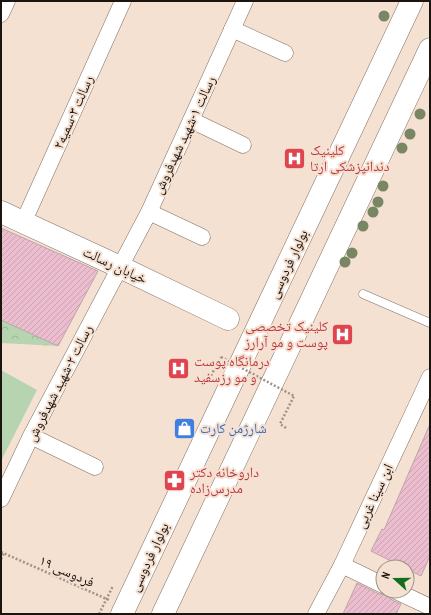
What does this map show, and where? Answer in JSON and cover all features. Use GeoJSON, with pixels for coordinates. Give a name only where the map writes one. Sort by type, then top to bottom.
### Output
{"type":"FeatureCollection","features":[{"type":"Feature","properties":{"kind":"main road","name":"بولوار فردوسی"},"geometry":{"type":"LineString","coordinates":[[124,610],[412,1]]}},
{"type":"Feature","properties":{"kind":"main road"},"geometry":{"type":"LineString","coordinates":[[163,614],[430,49]]}},
{"type":"Feature","properties":{"kind":"main road","name":"خیابان رسالت"},"geometry":{"type":"LineString","coordinates":[[1,212],[228,319]]}},
{"type":"Feature","properties":{"kind":"street"},"geometry":{"type":"LineString","coordinates":[[1,14],[7,1]]}},
{"type":"Feature","properties":{"kind":"street","name":"رسالت ۳-سمیه۲"},"geometry":{"type":"LineString","coordinates":[[23,223],[123,1]]}},
{"type":"Feature","properties":{"kind":"street","name":"رسالت ۱-شهید شهدفروش"},"geometry":{"type":"LineString","coordinates":[[120,267],[149,212],[245,1]]}},
{"type":"Feature","properties":{"kind":"street"},"geometry":{"type":"LineString","coordinates":[[232,29],[285,54]]}},
{"type":"Feature","properties":{"kind":"street"},"geometry":{"type":"LineString","coordinates":[[192,120],[243,145]]}},
{"type":"Feature","properties":{"kind":"street"},"geometry":{"type":"LineString","coordinates":[[149,212],[202,237]]}},
{"type":"Feature","properties":{"kind":"street","name":"رسالت ۲-شهید شهدفروش"},"geometry":{"type":"LineString","coordinates":[[1,499],[31,436],[120,267]]}},
{"type":"Feature","properties":{"kind":"street","name":"ابن سینا غربی"},"geometry":{"type":"LineString","coordinates":[[316,614],[342,565],[430,377]]}},
{"type":"Feature","properties":{"kind":"street"},"geometry":{"type":"LineString","coordinates":[[31,436],[95,467]]}},
{"type":"Feature","properties":{"kind":"street"},"geometry":{"type":"LineString","coordinates":[[342,565],[375,581]]}},
{"type":"Feature","properties":{"kind":"street"},"geometry":{"type":"LineString","coordinates":[[413,599],[430,607]]}},
{"type":"Feature","properties":{"kind":"lane"},"geometry":{"type":"LineString","coordinates":[[363,294],[430,323]]}},
{"type":"Feature","properties":{"kind":"path"},"geometry":{"type":"LineString","coordinates":[[203,378],[208,381],[221,357],[294,396],[280,424],[286,428]]}},
{"type":"Feature","properties":{"kind":"path","name":"فردوسی ۱۹"},"geometry":{"type":"LineString","coordinates":[[3,553],[107,599],[124,610]]}},
{"type":"Feature","properties":{"kind":"path"},"geometry":{"type":"LineString","coordinates":[[1,559],[3,553]]}},
{"type":"Feature","properties":{"kind":"green space"},"geometry":{"type":"Polygon","coordinates":[[[1,320],[58,346],[1,343],[1,320]]]}},
{"type":"Feature","properties":{"kind":"green space"},"geometry":{"type":"Polygon","coordinates":[[[1,370],[37,390],[1,461],[1,370]]]}},
{"type":"Feature","properties":{"kind":"building"},"geometry":{"type":"Polygon","coordinates":[[[1,228],[98,271],[58,346],[1,320],[1,228]]]}},
{"type":"Feature","properties":{"kind":"building"},"geometry":{"type":"Polygon","coordinates":[[[430,424],[430,556],[421,576],[415,573],[415,559],[387,559],[371,551],[382,529],[384,530],[430,424]]]}},
{"type":"Feature","properties":{"kind":"building"},"geometry":{"type":"Polygon","coordinates":[[[357,583],[375,592],[375,599],[391,599],[401,604],[396,614],[343,614],[357,583]]]}},
{"type":"Feature","properties":{"kind":"place","name":"کلینیک دندانپزشکی ارتا"},"geometry":{"type":"Point","coordinates":[295,158]}},
{"type":"Feature","properties":{"kind":"place","name":"کلینیک تخصصی پوست و مو آرارز"},"geometry":{"type":"Point","coordinates":[343,334]}},
{"type":"Feature","properties":{"kind":"place","name":"درمانگاه پوست و مو رزسفید"},"geometry":{"type":"Point","coordinates":[179,369]}},
{"type":"Feature","properties":{"kind":"place","name":"شارژمن کارت"},"geometry":{"type":"Point","coordinates":[185,428]}},
{"type":"Feature","properties":{"kind":"place","name":"داروخانه دکتر مدرس‌زاده"},"geometry":{"type":"Point","coordinates":[175,480]}}]}
